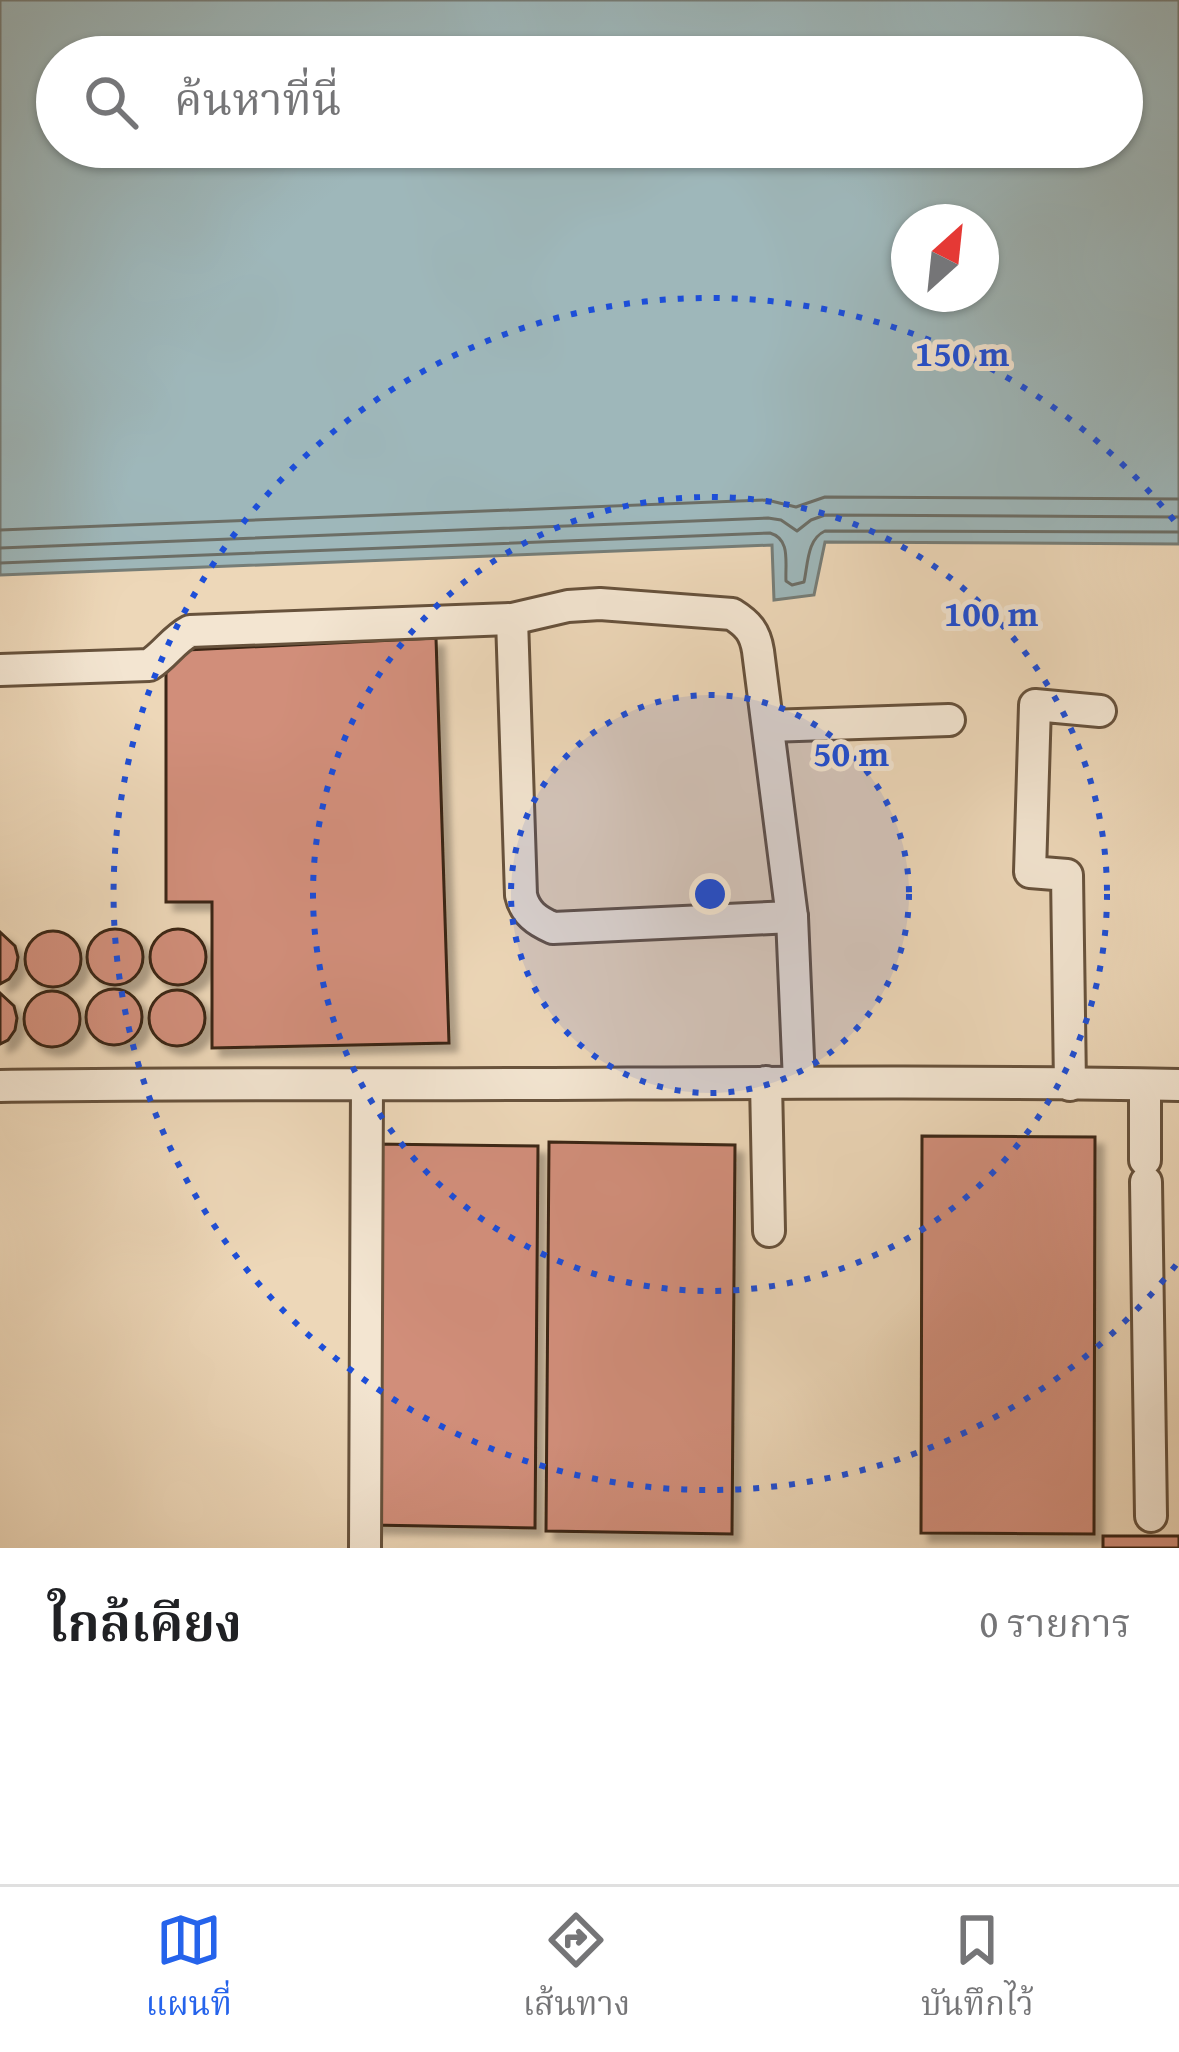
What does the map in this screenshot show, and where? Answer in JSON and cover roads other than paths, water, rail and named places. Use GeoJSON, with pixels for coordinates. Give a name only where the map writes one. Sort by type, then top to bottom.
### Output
{"type":"FeatureCollection","features":[{"type":"Feature","properties":{"kind":"street"},"geometry":{"type":"LineString","coordinates":[[0,670],[149,665],[190,631],[512,619],[600,604],[732,614],[756,636],[793,917],[799,1082]]}},
{"type":"Feature","properties":{"kind":"street"},"geometry":{"type":"LineString","coordinates":[[512,619],[521,895],[532,916],[553,928],[793,917]]}},
{"type":"Feature","properties":{"kind":"street"},"geometry":{"type":"LineString","coordinates":[[1070,1084],[1067,875],[1030,872],[1035,705],[1100,711]]}},
{"type":"Feature","properties":{"kind":"street"},"geometry":{"type":"LineString","coordinates":[[768,725],[949,720]]}},
{"type":"Feature","properties":{"kind":"street"},"geometry":{"type":"LineString","coordinates":[[0,1086],[181,1082],[1179,1085]]}},
{"type":"Feature","properties":{"kind":"street"},"geometry":{"type":"LineString","coordinates":[[766,1082],[769,1231]]}},
{"type":"Feature","properties":{"kind":"street"},"geometry":{"type":"LineString","coordinates":[[365,1548],[367,1084]]}},
{"type":"Feature","properties":{"kind":"street"},"geometry":{"type":"LineString","coordinates":[[1145,1084],[1151,1516]]}},
{"type":"Feature","properties":{"kind":"water"},"geometry":{"type":"Polygon","coordinates":[[[0,0],[1179,0],[1179,544],[825,542],[814,595],[774,600],[772,545],[0,575],[0,0]]]}}]}
